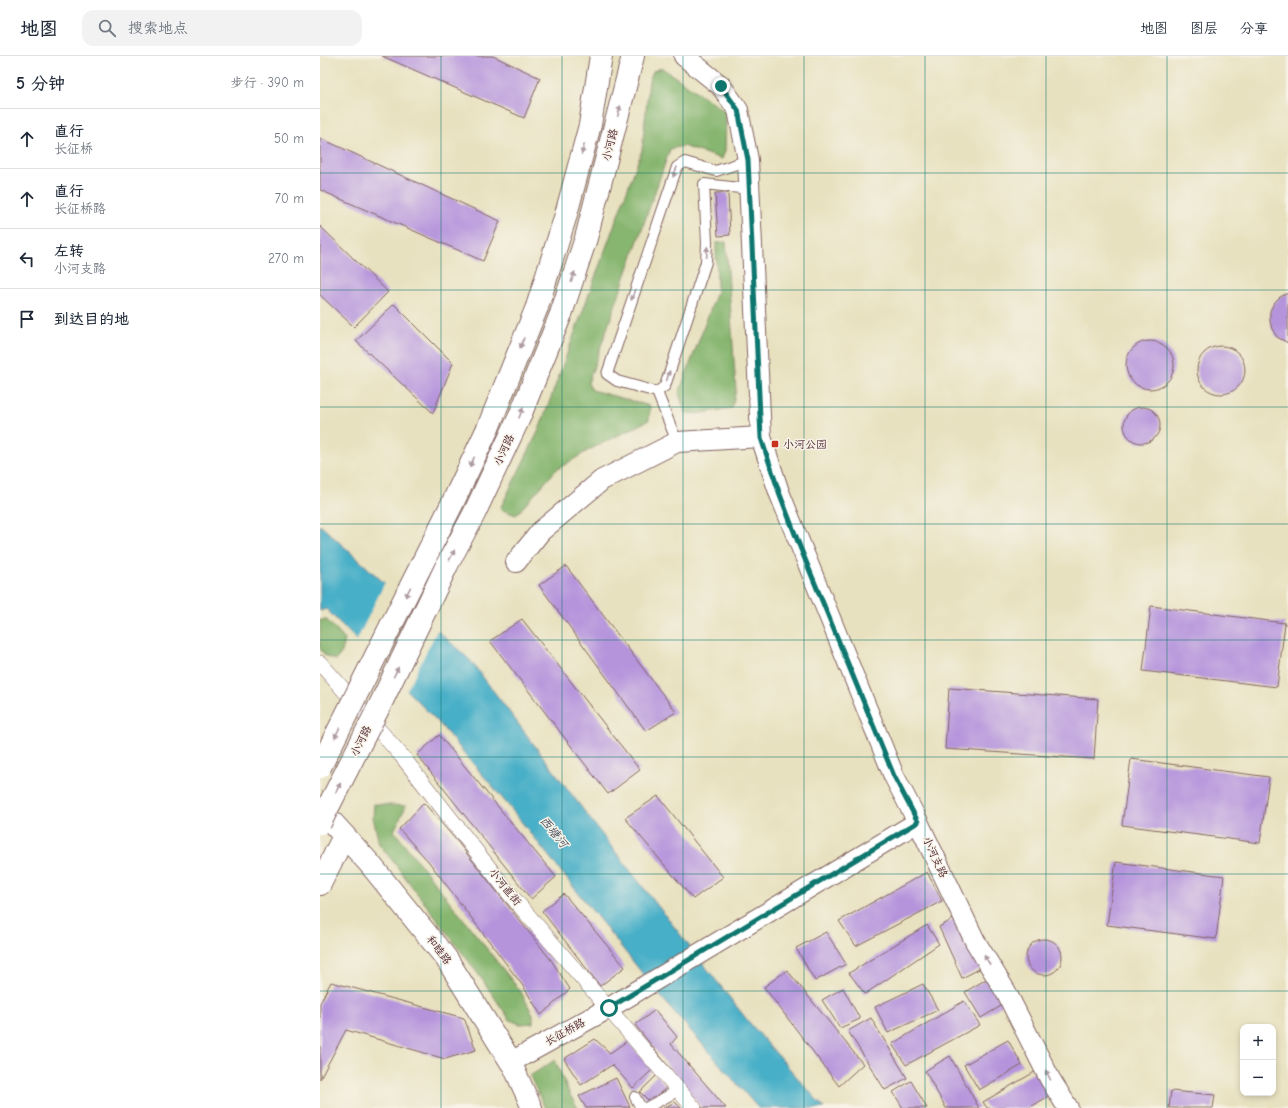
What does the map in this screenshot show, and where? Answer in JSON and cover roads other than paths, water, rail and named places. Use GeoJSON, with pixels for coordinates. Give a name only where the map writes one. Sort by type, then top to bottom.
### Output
{"type":"FeatureCollection","features":[{"type":"Feature","properties":{"kind":"main road"},"geometry":{"type":"LineString","coordinates":[[320,767],[452,504],[488,428],[537,307],[565,218],[590,125],[601,56]]}},
{"type":"Feature","properties":{"kind":"main road","name":"小河路"},"geometry":{"type":"LineString","coordinates":[[320,823],[379,707],[447,565],[474,514],[519,418],[561,314],[586,238],[633,56]]}},
{"type":"Feature","properties":{"kind":"main road","name":"和睦路"},"geometry":{"type":"LineString","coordinates":[[320,809],[370,864],[446,958],[511,1062]]}},
{"type":"Feature","properties":{"kind":"main road"},"geometry":{"type":"LineString","coordinates":[[320,884],[344,836]]}},
{"type":"Feature","properties":{"kind":"street","name":"小河支路"},"geometry":{"type":"LineString","coordinates":[[684,56],[721,86],[738,110],[748,160],[761,438],[779,492],[894,776],[918,822],[975,941],[1006,992],[1050,1079],[1068,1108]]}},
{"type":"Feature","properties":{"kind":"street"},"geometry":{"type":"LineString","coordinates":[[516,562],[542,532],[602,480],[677,442],[761,438]]}},
{"type":"Feature","properties":{"kind":"street","name":"小河直街"},"geometry":{"type":"LineString","coordinates":[[320,663],[401,755],[508,892],[614,1005],[694,1108]]}},
{"type":"Feature","properties":{"kind":"street","name":"长征桥路"},"geometry":{"type":"LineString","coordinates":[[511,1062],[614,1005],[918,822]]}},
{"type":"Feature","properties":{"kind":"street","name":"和睦路"},"geometry":{"type":"LineString","coordinates":[[511,1062],[532,1108]]}},
{"type":"Feature","properties":{"kind":"lane"},"geometry":{"type":"LineString","coordinates":[[657,392],[617,381],[606,374],[677,166],[685,162],[716,171],[748,160]]}},
{"type":"Feature","properties":{"kind":"lane"},"geometry":{"type":"LineString","coordinates":[[657,392],[665,386],[706,262],[708,243],[704,184],[699,166]]}},
{"type":"Feature","properties":{"kind":"lane"},"geometry":{"type":"LineString","coordinates":[[704,184],[749,189]]}},
{"type":"Feature","properties":{"kind":"lane"},"geometry":{"type":"LineString","coordinates":[[657,392],[677,442]]}},
{"type":"Feature","properties":{"kind":"lane"},"geometry":{"type":"LineString","coordinates":[[646,1108],[679,1090]]}},
{"type":"Feature","properties":{"kind":"lane"},"geometry":{"type":"LineString","coordinates":[[635,1097],[641,1108]]}},
{"type":"Feature","properties":{"kind":"water","name":"西塘河"},"geometry":{"type":"Polygon","coordinates":[[[320,525],[470,660],[607,841],[748,1021],[824,1108],[758,1108],[662,998],[508,805],[438,722],[326,609],[320,611],[320,525]]]}},
{"type":"Feature","properties":{"kind":"place","name":"小河公园"},"geometry":{"type":"Point","coordinates":[775,444]}}]}
